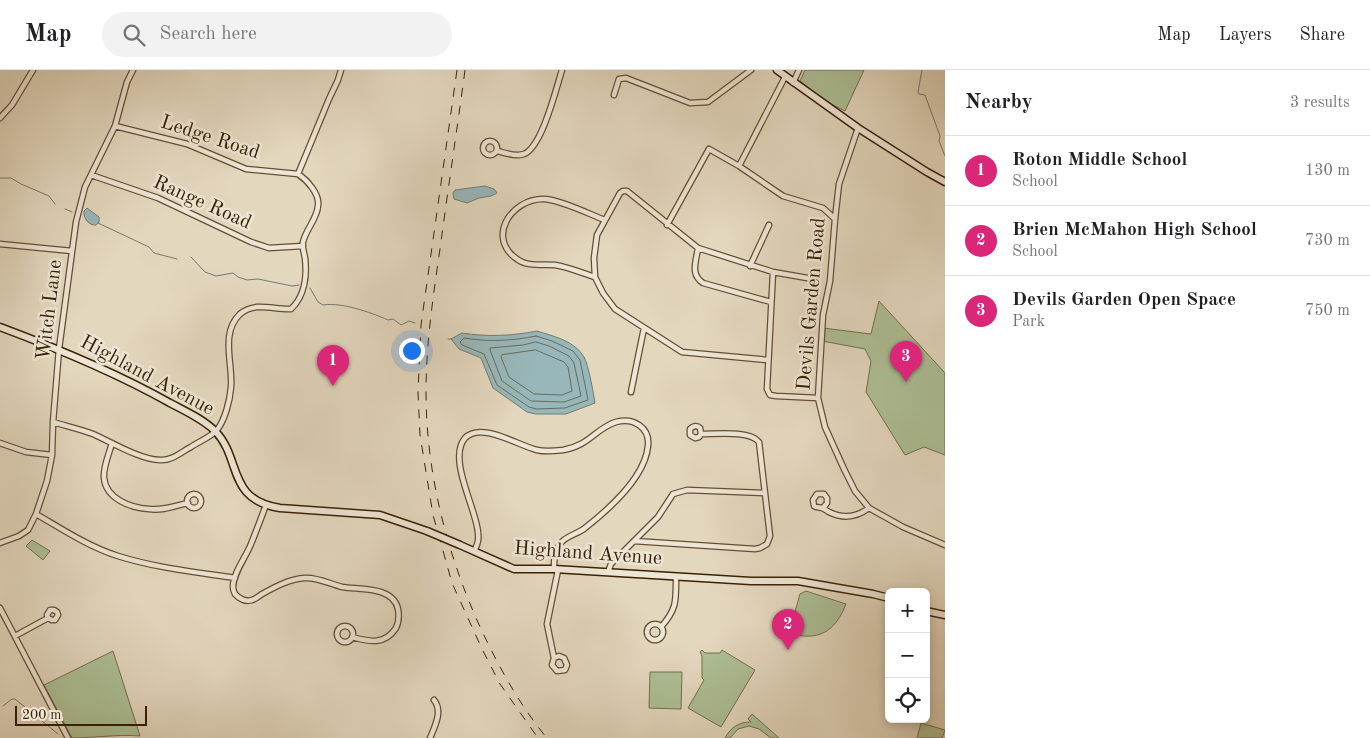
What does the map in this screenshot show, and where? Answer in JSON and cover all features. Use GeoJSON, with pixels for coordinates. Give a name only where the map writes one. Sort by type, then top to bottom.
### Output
{"type":"FeatureCollection","features":[{"type":"Feature","properties":{"kind":"street"},"geometry":{"type":"LineString","coordinates":[[0,118],[12,105],[33,70]]}},
{"type":"Feature","properties":{"kind":"street","name":"Witch Lane"},"geometry":{"type":"LineString","coordinates":[[0,543],[19,536],[28,530],[36,514],[47,481],[52,455],[59,349],[72,251],[82,198],[115,126],[127,82],[133,70]]}},
{"type":"Feature","properties":{"kind":"street"},"geometry":{"type":"LineString","coordinates":[[53,422],[92,434],[148,458],[163,460],[170,459],[216,432],[222,420],[231,387],[228,344],[234,322],[240,314],[251,307],[291,309],[298,303],[303,291],[305,272],[303,246],[318,206],[317,197],[312,189],[298,174],[341,70]]}},
{"type":"Feature","properties":{"kind":"street"},"geometry":{"type":"LineString","coordinates":[[497,150],[519,155],[526,153],[534,146],[541,135],[562,70]]}},
{"type":"Feature","properties":{"kind":"street"},"geometry":{"type":"LineString","coordinates":[[614,95],[619,79],[626,78],[690,102],[708,102],[751,70]]}},
{"type":"Feature","properties":{"kind":"street"},"geometry":{"type":"LineString","coordinates":[[777,70],[858,128],[945,182]]}},
{"type":"Feature","properties":{"kind":"street"},"geometry":{"type":"LineString","coordinates":[[793,83],[799,70]]}},
{"type":"Feature","properties":{"kind":"street"},"geometry":{"type":"LineString","coordinates":[[740,166],[785,76]]}},
{"type":"Feature","properties":{"kind":"street","name":"Ledge Road"},"geometry":{"type":"LineString","coordinates":[[115,126],[187,144],[246,168],[298,174]]}},
{"type":"Feature","properties":{"kind":"street","name":"Devils Garden Road"},"geometry":{"type":"LineString","coordinates":[[858,128],[839,184],[830,282],[822,324],[818,398],[825,427],[844,469],[855,491],[869,508],[903,527],[945,545]]}},
{"type":"Feature","properties":{"kind":"street"},"geometry":{"type":"LineString","coordinates":[[668,225],[709,149],[740,166],[783,196],[823,208],[835,219]]}},
{"type":"Feature","properties":{"kind":"street","name":"Range Road"},"geometry":{"type":"LineString","coordinates":[[91,175],[158,198],[251,242],[269,248],[303,246]]}},
{"type":"Feature","properties":{"kind":"street"},"geometry":{"type":"LineString","coordinates":[[768,360],[682,352],[615,309],[603,293],[595,277],[595,246],[597,235],[605,220],[623,191],[627,191],[698,248],[750,266],[813,279]]}},
{"type":"Feature","properties":{"kind":"street"},"geometry":{"type":"LineString","coordinates":[[595,277],[555,266],[528,264],[517,260],[505,244],[502,232],[513,212],[526,202],[538,199],[553,200],[605,220]]}},
{"type":"Feature","properties":{"kind":"street"},"geometry":{"type":"LineString","coordinates":[[750,266],[769,225]]}},
{"type":"Feature","properties":{"kind":"street"},"geometry":{"type":"LineString","coordinates":[[1,243],[72,251]]}},
{"type":"Feature","properties":{"kind":"street"},"geometry":{"type":"LineString","coordinates":[[698,248],[694,270],[698,279],[703,283],[771,302]]}},
{"type":"Feature","properties":{"kind":"street"},"geometry":{"type":"LineString","coordinates":[[773,272],[766,388],[770,394],[818,398]]}},
{"type":"Feature","properties":{"kind":"street","name":"Highland Avenue"},"geometry":{"type":"LineString","coordinates":[[0,327],[59,349],[141,387],[204,422],[216,432],[223,442],[242,485],[249,494],[266,505],[280,508],[380,515],[427,531],[514,569],[556,569],[751,581],[798,581],[885,597]]}},
{"type":"Feature","properties":{"kind":"street"},"geometry":{"type":"LineString","coordinates":[[632,392],[644,328]]}},
{"type":"Feature","properties":{"kind":"street"},"geometry":{"type":"LineString","coordinates":[[474,551],[478,542],[478,530],[460,469],[462,447],[464,440],[469,436],[480,432],[494,434],[534,449],[545,451],[573,448],[615,422],[631,421],[640,425],[646,431],[648,440],[646,456],[638,474],[624,492],[584,529],[562,541],[556,551],[556,569],[547,624],[554,658]]}},
{"type":"Feature","properties":{"kind":"street"},"geometry":{"type":"LineString","coordinates":[[634,541],[760,548],[767,544],[770,536],[756,438],[744,435],[702,434]]}},
{"type":"Feature","properties":{"kind":"street"},"geometry":{"type":"LineString","coordinates":[[0,443],[26,452],[52,455]]}},
{"type":"Feature","properties":{"kind":"street"},"geometry":{"type":"LineString","coordinates":[[112,443],[104,469],[106,488],[112,495],[128,504],[150,510],[188,503]]}},
{"type":"Feature","properties":{"kind":"street"},"geometry":{"type":"LineString","coordinates":[[608,572],[611,564],[658,517],[673,494],[678,491],[764,493]]}},
{"type":"Feature","properties":{"kind":"street"},"geometry":{"type":"LineString","coordinates":[[266,505],[251,545],[235,578],[233,588],[235,594],[240,598],[253,600],[282,584],[295,579],[307,578],[344,587],[376,591],[394,599],[399,615],[398,625],[392,633],[379,642],[352,638]]}},
{"type":"Feature","properties":{"kind":"street"},"geometry":{"type":"LineString","coordinates":[[823,508],[835,515],[854,516],[869,508]]}},
{"type":"Feature","properties":{"kind":"street"},"geometry":{"type":"LineString","coordinates":[[36,514],[78,538],[116,556],[145,564],[235,578]]}},
{"type":"Feature","properties":{"kind":"street"},"geometry":{"type":"LineString","coordinates":[[660,627],[673,610],[676,599],[676,577]]}},
{"type":"Feature","properties":{"kind":"street"},"geometry":{"type":"LineString","coordinates":[[0,608],[68,738]]}},
{"type":"Feature","properties":{"kind":"street"},"geometry":{"type":"LineString","coordinates":[[930,612],[945,615]]}},
{"type":"Feature","properties":{"kind":"street"},"geometry":{"type":"LineString","coordinates":[[15,636],[48,618]]}},
{"type":"Feature","properties":{"kind":"street"},"geometry":{"type":"LineString","coordinates":[[430,738],[438,708],[434,700]]}},
{"type":"Feature","properties":{"kind":"green space"},"geometry":{"type":"Polygon","coordinates":[[[805,70],[864,70],[845,111],[823,100],[800,81],[805,70]]]}},
{"type":"Feature","properties":{"kind":"green space"},"geometry":{"type":"Polygon","coordinates":[[[879,301],[945,373],[945,455],[924,447],[905,455],[866,392],[871,361],[865,349],[822,341],[823,328],[871,334],[879,301]]]}},
{"type":"Feature","properties":{"kind":"green space"},"geometry":{"type":"Polygon","coordinates":[[[32,540],[50,551],[43,560],[26,546],[32,540]]]}},
{"type":"Feature","properties":{"kind":"green space"},"geometry":{"type":"Polygon","coordinates":[[[806,591],[846,604],[837,622],[831,628],[817,635],[809,636],[789,633],[800,594],[806,591]]]}},
{"type":"Feature","properties":{"kind":"green space"},"geometry":{"type":"Polygon","coordinates":[[[702,650],[705,653],[720,653],[722,650],[755,670],[721,727],[688,708],[704,680],[702,678],[702,656],[700,652],[702,650]]]}},
{"type":"Feature","properties":{"kind":"green space"},"geometry":{"type":"Polygon","coordinates":[[[113,651],[140,736],[72,738],[44,685],[113,651]]]}},
{"type":"Feature","properties":{"kind":"green space"},"geometry":{"type":"Polygon","coordinates":[[[650,672],[682,672],[681,709],[649,708],[650,672]]]}},
{"type":"Feature","properties":{"kind":"green space"},"geometry":{"type":"Polygon","coordinates":[[[752,714],[779,738],[771,738],[759,729],[749,726],[738,729],[730,738],[725,738],[736,726],[751,722],[748,719],[752,714]]]}},
{"type":"Feature","properties":{"kind":"green space"},"geometry":{"type":"Polygon","coordinates":[[[921,723],[945,730],[942,738],[917,738],[921,723]]]}},
{"type":"Feature","properties":{"kind":"water"},"geometry":{"type":"Polygon","coordinates":[[[485,186],[494,189],[497,193],[467,203],[454,199],[453,193],[455,190],[485,186]]]}},
{"type":"Feature","properties":{"kind":"water"},"geometry":{"type":"Polygon","coordinates":[[[87,208],[99,217],[99,222],[96,225],[89,223],[86,219],[84,211],[87,208]]]}},
{"type":"Feature","properties":{"kind":"water"},"geometry":{"type":"Polygon","coordinates":[[[537,331],[563,340],[580,351],[588,367],[595,403],[566,414],[536,414],[527,412],[493,388],[481,358],[459,349],[451,339],[462,333],[500,335],[537,331]]]}},
{"type":"Feature","properties":{"kind":"waterway"},"geometry":{"type":"LineString","coordinates":[[922,70],[918,92],[925,95],[945,156]]}},
{"type":"Feature","properties":{"kind":"waterway"},"geometry":{"type":"LineString","coordinates":[[0,178],[11,178],[49,196],[55,204]]}},
{"type":"Feature","properties":{"kind":"waterway"},"geometry":{"type":"LineString","coordinates":[[65,209],[72,212]]}},
{"type":"Feature","properties":{"kind":"waterway"},"geometry":{"type":"LineString","coordinates":[[98,223],[149,247],[154,253],[177,259]]}},
{"type":"Feature","properties":{"kind":"waterway"},"geometry":{"type":"LineString","coordinates":[[191,257],[205,272],[216,276],[233,273],[247,280],[258,279],[292,286],[299,285]]}},
{"type":"Feature","properties":{"kind":"waterway"},"geometry":{"type":"LineString","coordinates":[[310,288],[318,302],[323,305],[330,304],[356,308],[388,320],[393,319],[401,325],[409,321],[415,323]]}},
{"type":"Feature","properties":{"kind":"waterway"},"geometry":{"type":"LineString","coordinates":[[3,706],[12,699],[15,699],[58,734]]}},
{"type":"Feature","properties":{"kind":"railway"},"geometry":{"type":"LineString","coordinates":[[457,70],[421,325],[418,393],[420,435],[433,515],[452,583],[500,684],[538,738]]}},
{"type":"Feature","properties":{"kind":"railway"},"geometry":{"type":"LineString","coordinates":[[465,70],[429,338],[426,392],[430,453],[441,513],[458,572],[469,601],[503,672],[528,713],[547,738]]}},
{"type":"Feature","properties":{"kind":"place","name":"Devils Garden Open Space"},"geometry":{"type":"Point","coordinates":[906,382]}},
{"type":"Feature","properties":{"kind":"place","name":"Roton Middle School"},"geometry":{"type":"Point","coordinates":[333,386]}},
{"type":"Feature","properties":{"kind":"place","name":"Brien McMahon High School"},"geometry":{"type":"Point","coordinates":[788,650]}}]}
